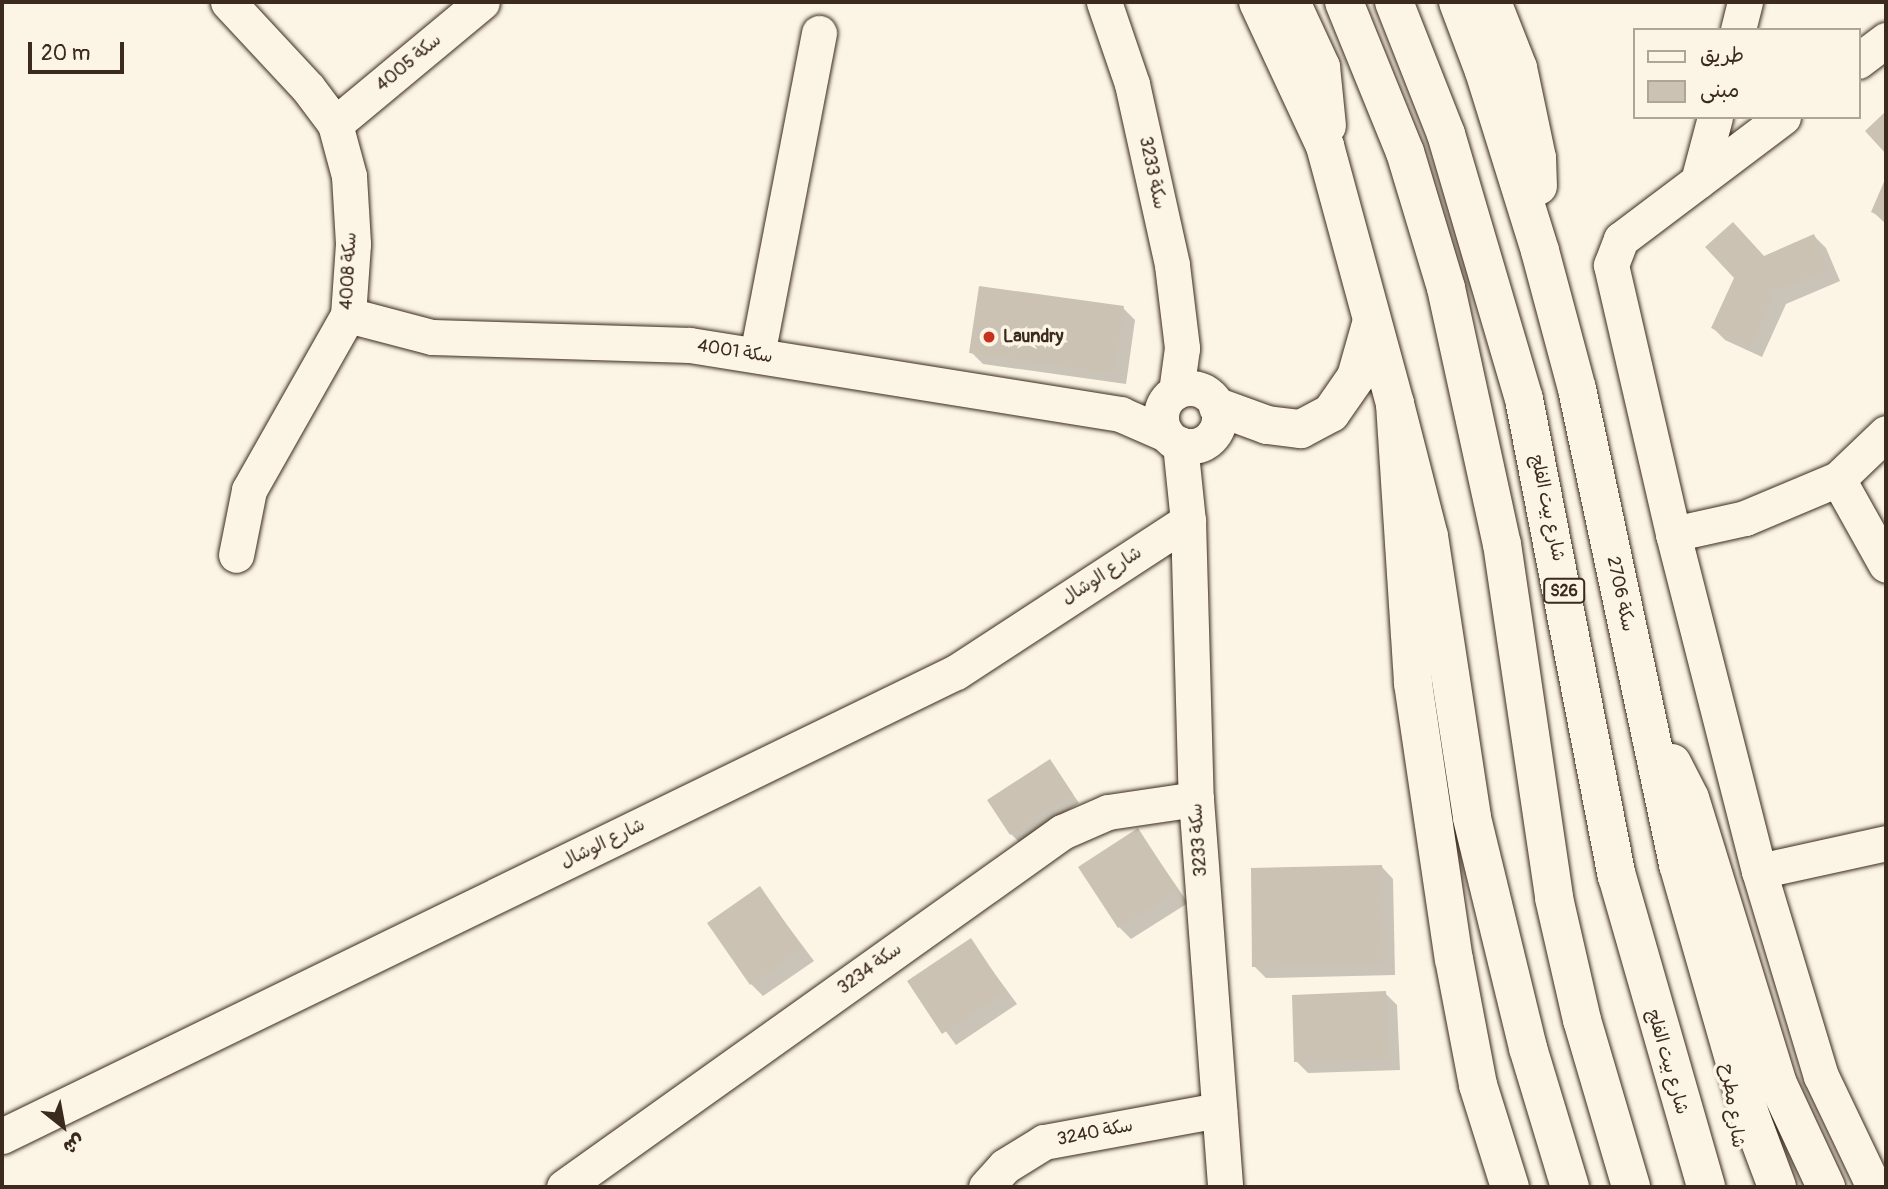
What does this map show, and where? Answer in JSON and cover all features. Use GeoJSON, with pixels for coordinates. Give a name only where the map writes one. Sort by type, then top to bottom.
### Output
{"type":"FeatureCollection","features":[{"type":"Feature","properties":{"kind":"main road"},"geometry":{"type":"LineString","coordinates":[[1236,2],[1270,78],[1319,133]]}},
{"type":"Feature","properties":{"kind":"main road"},"geometry":{"type":"LineString","coordinates":[[1258,2],[1319,133],[1395,404],[1429,536],[1472,818],[1528,1048],[1570,1187]]}},
{"type":"Feature","properties":{"kind":"main road"},"geometry":{"type":"LineString","coordinates":[[1292,2],[1321,67],[1328,110],[1319,133]]}},
{"type":"Feature","properties":{"kind":"main road"},"geometry":{"type":"LineString","coordinates":[[1344,2],[1405,152],[1446,288],[1502,544],[1554,898],[1582,1020],[1631,1187]]}},
{"type":"Feature","properties":{"kind":"main road","name":"شارع بيت الفلج"},"geometry":{"type":"LineString","coordinates":[[1395,2],[1446,134],[1524,399],[1617,876],[1706,1187]]}},
{"type":"Feature","properties":{"kind":"main road"},"geometry":{"type":"LineString","coordinates":[[1434,2],[1441,18],[1484,71]]}},
{"type":"Feature","properties":{"kind":"main road","name":"سكة 2706"},"geometry":{"type":"LineString","coordinates":[[1458,2],[1484,71],[1540,251],[1577,389],[1678,864],[1721,1022],[1777,1187]]}},
{"type":"Feature","properties":{"kind":"main road"},"geometry":{"type":"LineString","coordinates":[[1492,2],[1518,68],[1537,158],[1540,251]]}},
{"type":"Feature","properties":{"kind":"main road"},"geometry":{"type":"LineString","coordinates":[[1187,417],[1301,429],[1331,413],[1356,377],[1371,324]]}},
{"type":"Feature","properties":{"kind":"main road"},"geometry":{"type":"LineString","coordinates":[[1395,404],[1413,683],[1454,958],[1478,1085],[1501,1177]]}},
{"type":"Feature","properties":{"kind":"main road"},"geometry":{"type":"LineString","coordinates":[[1644,708],[1690,798],[1778,1084],[1826,1187]]}},
{"type":"Feature","properties":{"kind":"main road","name":"شارع مطرح"},"geometry":{"type":"LineString","coordinates":[[1721,1022],[1734,1142],[1749,1187]]}},
{"type":"Feature","properties":{"kind":"street","name":"سكة 4008"},"geometry":{"type":"LineString","coordinates":[[228,2],[308,88],[335,124],[349,176],[353,244],[348,315],[249,490],[236,555]]}},
{"type":"Feature","properties":{"kind":"street","name":"سكة 4005"},"geometry":{"type":"LineString","coordinates":[[335,124],[482,2]]}},
{"type":"Feature","properties":{"kind":"street","name":"سكة 3233"},"geometry":{"type":"LineString","coordinates":[[1104,2],[1132,85],[1172,265],[1182,348],[1187,417],[1196,799],[1225,1187]]}},
{"type":"Feature","properties":{"kind":"street"},"geometry":{"type":"LineString","coordinates":[[1738,28],[1745,2]]}},
{"type":"Feature","properties":{"kind":"street"},"geometry":{"type":"LineString","coordinates":[[757,355],[819,33]]}},
{"type":"Feature","properties":{"kind":"street"},"geometry":{"type":"LineString","coordinates":[[1860,60],[1886,40]]}},
{"type":"Feature","properties":{"kind":"street"},"geometry":{"type":"LineString","coordinates":[[1698,181],[1714,119]]}},
{"type":"Feature","properties":{"kind":"street"},"geometry":{"type":"LineString","coordinates":[[1780,119],[1621,239],[1611,265],[1673,534],[1759,871],[1821,1076],[1874,1187]]}},
{"type":"Feature","properties":{"kind":"street","name":"سكة 4001"},"geometry":{"type":"LineString","coordinates":[[348,315],[432,337],[690,345],[1120,415],[1187,417]]}},
{"type":"Feature","properties":{"kind":"street"},"geometry":{"type":"LineString","coordinates":[[1673,534],[1745,518],[1838,480],[1886,433]]}},
{"type":"Feature","properties":{"kind":"street"},"geometry":{"type":"LineString","coordinates":[[1838,480],[1886,565]]}},
{"type":"Feature","properties":{"kind":"street","name":"شارع الوشال"},"geometry":{"type":"LineString","coordinates":[[2,1136],[956,672],[1187,506]]}},
{"type":"Feature","properties":{"kind":"street","name":"سكة 3234"},"geometry":{"type":"LineString","coordinates":[[564,1187],[1062,832],[1108,812],[1196,799]]}},
{"type":"Feature","properties":{"kind":"street"},"geometry":{"type":"LineString","coordinates":[[1759,871],[1886,843]]}},
{"type":"Feature","properties":{"kind":"street","name":"سكة 3240"},"geometry":{"type":"LineString","coordinates":[[986,1187],[1005,1166],[1044,1142],[1219,1110]]}},
{"type":"Feature","properties":{"kind":"building"},"geometry":{"type":"Polygon","coordinates":[[[1886,111],[1886,154],[1865,131],[1886,111]]]}},
{"type":"Feature","properties":{"kind":"building"},"geometry":{"type":"Polygon","coordinates":[[[1886,177],[1886,219],[1871,212],[1886,177]]]}},
{"type":"Feature","properties":{"kind":"building"},"geometry":{"type":"Polygon","coordinates":[[[1733,222],[1764,256],[1814,234],[1829,269],[1774,292],[1750,346],[1711,328],[1734,278],[1705,247],[1733,222]]]}},
{"type":"Feature","properties":{"kind":"building"},"geometry":{"type":"Polygon","coordinates":[[[979,286],[1124,306],[1114,373],[969,353],[979,286]]]}},
{"type":"Feature","properties":{"kind":"building"},"geometry":{"type":"Polygon","coordinates":[[[1050,759],[1073,794],[1010,835],[987,800],[1050,759]]]}},
{"type":"Feature","properties":{"kind":"building"},"geometry":{"type":"Polygon","coordinates":[[[1138,828],[1178,890],[1118,928],[1078,867],[1138,828]]]}},
{"type":"Feature","properties":{"kind":"building"},"geometry":{"type":"Polygon","coordinates":[[[1382,865],[1383,964],[1252,967],[1251,868],[1382,865]]]}},
{"type":"Feature","properties":{"kind":"building"},"geometry":{"type":"Polygon","coordinates":[[[760,886],[803,948],[750,985],[707,923],[760,886]]]}},
{"type":"Feature","properties":{"kind":"building"},"geometry":{"type":"Polygon","coordinates":[[[971,938],[1006,991],[942,1034],[907,981],[971,938]]]}},
{"type":"Feature","properties":{"kind":"building"},"geometry":{"type":"Polygon","coordinates":[[[1386,991],[1389,1058],[1294,1062],[1292,995],[1386,991]]]}},
{"type":"Feature","properties":{"kind":"place","name":"Laundry"},"geometry":{"type":"Point","coordinates":[989,337]}}]}
